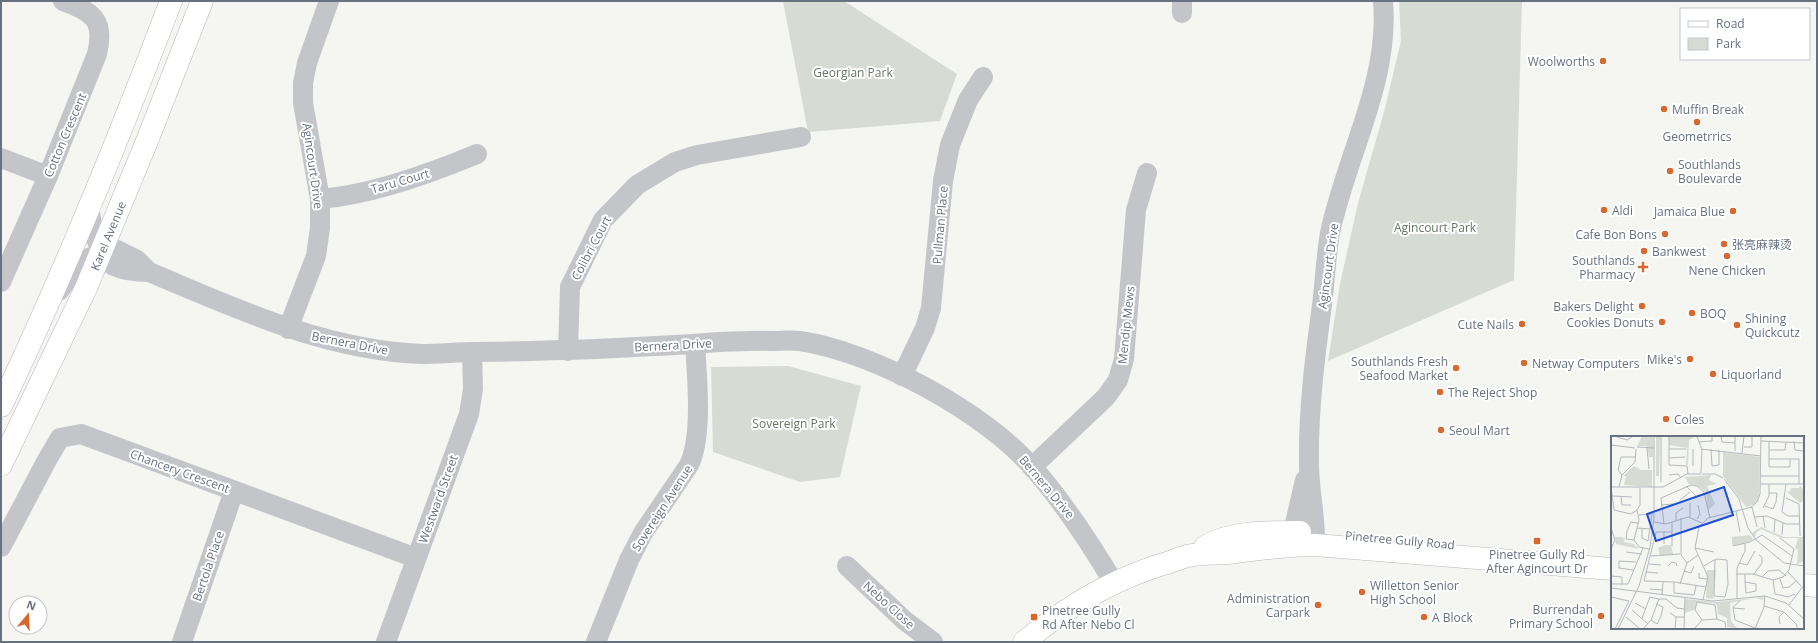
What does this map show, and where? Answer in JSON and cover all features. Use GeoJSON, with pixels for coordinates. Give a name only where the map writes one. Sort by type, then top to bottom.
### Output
{"type":"FeatureCollection","features":[{"type":"Feature","properties":{"kind":"main road"},"geometry":{"type":"LineString","coordinates":[[1,406],[43,315],[124,125],[171,1]]}},
{"type":"Feature","properties":{"kind":"main road","name":"Karel Avenue"},"geometry":{"type":"LineString","coordinates":[[1,465],[102,252],[202,1]]}},
{"type":"Feature","properties":{"kind":"main road","name":"Pinetree Gully Road"},"geometry":{"type":"LineString","coordinates":[[1024,642],[1042,627],[1071,608],[1114,583],[1147,568],[1193,555],[1219,554],[1293,539],[1315,539],[1611,558]]}},
{"type":"Feature","properties":{"kind":"main road","name":"Pinetree Gully Road"},"geometry":{"type":"LineString","coordinates":[[1315,539],[1611,569]]}},
{"type":"Feature","properties":{"kind":"main road"},"geometry":{"type":"LineString","coordinates":[[1804,572],[1817,574]]}},
{"type":"Feature","properties":{"kind":"main road"},"geometry":{"type":"LineString","coordinates":[[1804,585],[1817,586]]}},
{"type":"Feature","properties":{"kind":"street","name":"Cotton Crescent"},"geometry":{"type":"LineString","coordinates":[[1,282],[82,95],[97,54],[101,37],[99,26],[88,13],[63,1]]}},
{"type":"Feature","properties":{"kind":"street","name":"Agincourt Drive"},"geometry":{"type":"LineString","coordinates":[[288,329],[316,256],[320,228],[320,199],[303,103],[303,83],[307,64],[329,1]]}},
{"type":"Feature","properties":{"kind":"street","name":"Agincourt Drive"},"geometry":{"type":"LineString","coordinates":[[1315,539],[1309,465],[1312,384],[1330,233],[1372,95],[1383,38],[1383,1]]}},
{"type":"Feature","properties":{"kind":"street","name":"Pullman Place"},"geometry":{"type":"LineString","coordinates":[[902,376],[925,328],[931,308],[944,181],[950,145],[968,100],[983,76]]}},
{"type":"Feature","properties":{"kind":"street","name":"Colibri Court"},"geometry":{"type":"LineString","coordinates":[[568,351],[570,287],[603,220],[637,185],[675,162],[697,155],[801,137]]}},
{"type":"Feature","properties":{"kind":"street","name":"Taru Court"},"geometry":{"type":"LineString","coordinates":[[320,199],[356,194],[438,171],[477,154]]}},
{"type":"Feature","properties":{"kind":"street"},"geometry":{"type":"LineString","coordinates":[[1,158],[48,176]]}},
{"type":"Feature","properties":{"kind":"street","name":"Mendip Mews"},"geometry":{"type":"LineString","coordinates":[[1032,467],[1106,397],[1118,380],[1124,359],[1136,210],[1147,173]]}},
{"type":"Feature","properties":{"kind":"street","name":"Bernera Drive"},"geometry":{"type":"LineString","coordinates":[[89,208],[92,223],[102,252],[110,265],[132,272],[149,272],[288,329],[334,342],[381,350],[423,354],[568,351],[757,341],[799,341],[855,356],[902,376],[960,408],[997,434],[1032,467],[1078,524],[1114,583]]}},
{"type":"Feature","properties":{"kind":"street"},"geometry":{"type":"LineString","coordinates":[[43,315],[80,262],[102,252]]}},
{"type":"Feature","properties":{"kind":"street","name":"Sovereign Avenue"},"geometry":{"type":"LineString","coordinates":[[596,642],[629,560],[643,533],[690,465],[695,453],[697,437],[695,344]]}},
{"type":"Feature","properties":{"kind":"street","name":"Westward Street"},"geometry":{"type":"LineString","coordinates":[[386,642],[469,414],[473,388],[472,352]]}},
{"type":"Feature","properties":{"kind":"street","name":"Chancery Crescent"},"geometry":{"type":"LineString","coordinates":[[1,547],[60,438],[81,434],[416,558]]}},
{"type":"Feature","properties":{"kind":"street","name":"Agincourt Drive"},"geometry":{"type":"LineString","coordinates":[[1293,539],[1309,465]]}},
{"type":"Feature","properties":{"kind":"street","name":"Bertola Place"},"geometry":{"type":"LineString","coordinates":[[182,642],[234,491]]}},
{"type":"Feature","properties":{"kind":"street","name":"Nebo Close"},"geometry":{"type":"LineString","coordinates":[[847,566],[904,620],[933,642]]}},
{"type":"Feature","properties":{"kind":"green space","name":"Georgian Park"},"geometry":{"type":"Polygon","coordinates":[[[783,1],[844,1],[957,74],[940,121],[808,132],[783,1]]]}},
{"type":"Feature","properties":{"kind":"green space","name":"Agincourt Park"},"geometry":{"type":"Polygon","coordinates":[[[1399,1],[1522,1],[1514,280],[1328,361],[1340,284],[1358,203],[1384,112],[1401,41],[1399,1]]]}},
{"type":"Feature","properties":{"kind":"green space","name":"Sovereign Park"},"geometry":{"type":"Polygon","coordinates":[[[788,366],[861,386],[840,477],[800,482],[713,452],[711,367],[788,366]]]}},
{"type":"Feature","properties":{"kind":"place","name":"Woolworths"},"geometry":{"type":"Point","coordinates":[1603,61]}},
{"type":"Feature","properties":{"kind":"place","name":"Muffin Break"},"geometry":{"type":"Point","coordinates":[1664,109]}},
{"type":"Feature","properties":{"kind":"place","name":"Geometrrics"},"geometry":{"type":"Point","coordinates":[1697,122]}},
{"type":"Feature","properties":{"kind":"place","name":"Southlands Boulevarde"},"geometry":{"type":"Point","coordinates":[1670,171]}},
{"type":"Feature","properties":{"kind":"place","name":"Aldi"},"geometry":{"type":"Point","coordinates":[1604,210]}},
{"type":"Feature","properties":{"kind":"place","name":"Jamaica Blue"},"geometry":{"type":"Point","coordinates":[1733,211]}},
{"type":"Feature","properties":{"kind":"place","name":"Cafe Bon Bons"},"geometry":{"type":"Point","coordinates":[1665,234]}},
{"type":"Feature","properties":{"kind":"place","name":"张亮麻辣烫"},"geometry":{"type":"Point","coordinates":[1724,244]}},
{"type":"Feature","properties":{"kind":"place","name":"Bankwest"},"geometry":{"type":"Point","coordinates":[1644,251]}},
{"type":"Feature","properties":{"kind":"place","name":"Nene Chicken"},"geometry":{"type":"Point","coordinates":[1727,256]}},
{"type":"Feature","properties":{"kind":"place","name":"Southlands Pharmacy"},"geometry":{"type":"Point","coordinates":[1643,267]}},
{"type":"Feature","properties":{"kind":"place","name":"Bakers Delight"},"geometry":{"type":"Point","coordinates":[1642,306]}},
{"type":"Feature","properties":{"kind":"place","name":"BOQ"},"geometry":{"type":"Point","coordinates":[1692,313]}},
{"type":"Feature","properties":{"kind":"place","name":"Cookies Donuts"},"geometry":{"type":"Point","coordinates":[1662,322]}},
{"type":"Feature","properties":{"kind":"place","name":"Cute Nails"},"geometry":{"type":"Point","coordinates":[1522,324]}},
{"type":"Feature","properties":{"kind":"place","name":"Shining Quickcutz"},"geometry":{"type":"Point","coordinates":[1737,325]}},
{"type":"Feature","properties":{"kind":"place","name":"Mike's"},"geometry":{"type":"Point","coordinates":[1690,359]}},
{"type":"Feature","properties":{"kind":"place","name":"Netway Computers"},"geometry":{"type":"Point","coordinates":[1524,363]}},
{"type":"Feature","properties":{"kind":"place","name":"Southlands Fresh Seafood Market"},"geometry":{"type":"Point","coordinates":[1456,368]}},
{"type":"Feature","properties":{"kind":"place","name":"Liquorland"},"geometry":{"type":"Point","coordinates":[1713,374]}},
{"type":"Feature","properties":{"kind":"place","name":"The Reject Shop"},"geometry":{"type":"Point","coordinates":[1440,392]}},
{"type":"Feature","properties":{"kind":"place","name":"Coles"},"geometry":{"type":"Point","coordinates":[1666,419]}},
{"type":"Feature","properties":{"kind":"place","name":"Seoul Mart"},"geometry":{"type":"Point","coordinates":[1441,430]}},
{"type":"Feature","properties":{"kind":"place","name":"Pinetree Gully Rd After Agincourt Dr"},"geometry":{"type":"Point","coordinates":[1537,541]}},
{"type":"Feature","properties":{"kind":"place","name":"Willetton Senior High School"},"geometry":{"type":"Point","coordinates":[1362,592]}},
{"type":"Feature","properties":{"kind":"place","name":"Administration Carpark"},"geometry":{"type":"Point","coordinates":[1318,605]}},
{"type":"Feature","properties":{"kind":"place","name":"Burrendah Primary School"},"geometry":{"type":"Point","coordinates":[1601,616]}},
{"type":"Feature","properties":{"kind":"place","name":"Pinetree Gully Rd After Nebo Cl"},"geometry":{"type":"Point","coordinates":[1034,617]}},
{"type":"Feature","properties":{"kind":"place","name":"A Block"},"geometry":{"type":"Point","coordinates":[1424,617]}}]}
